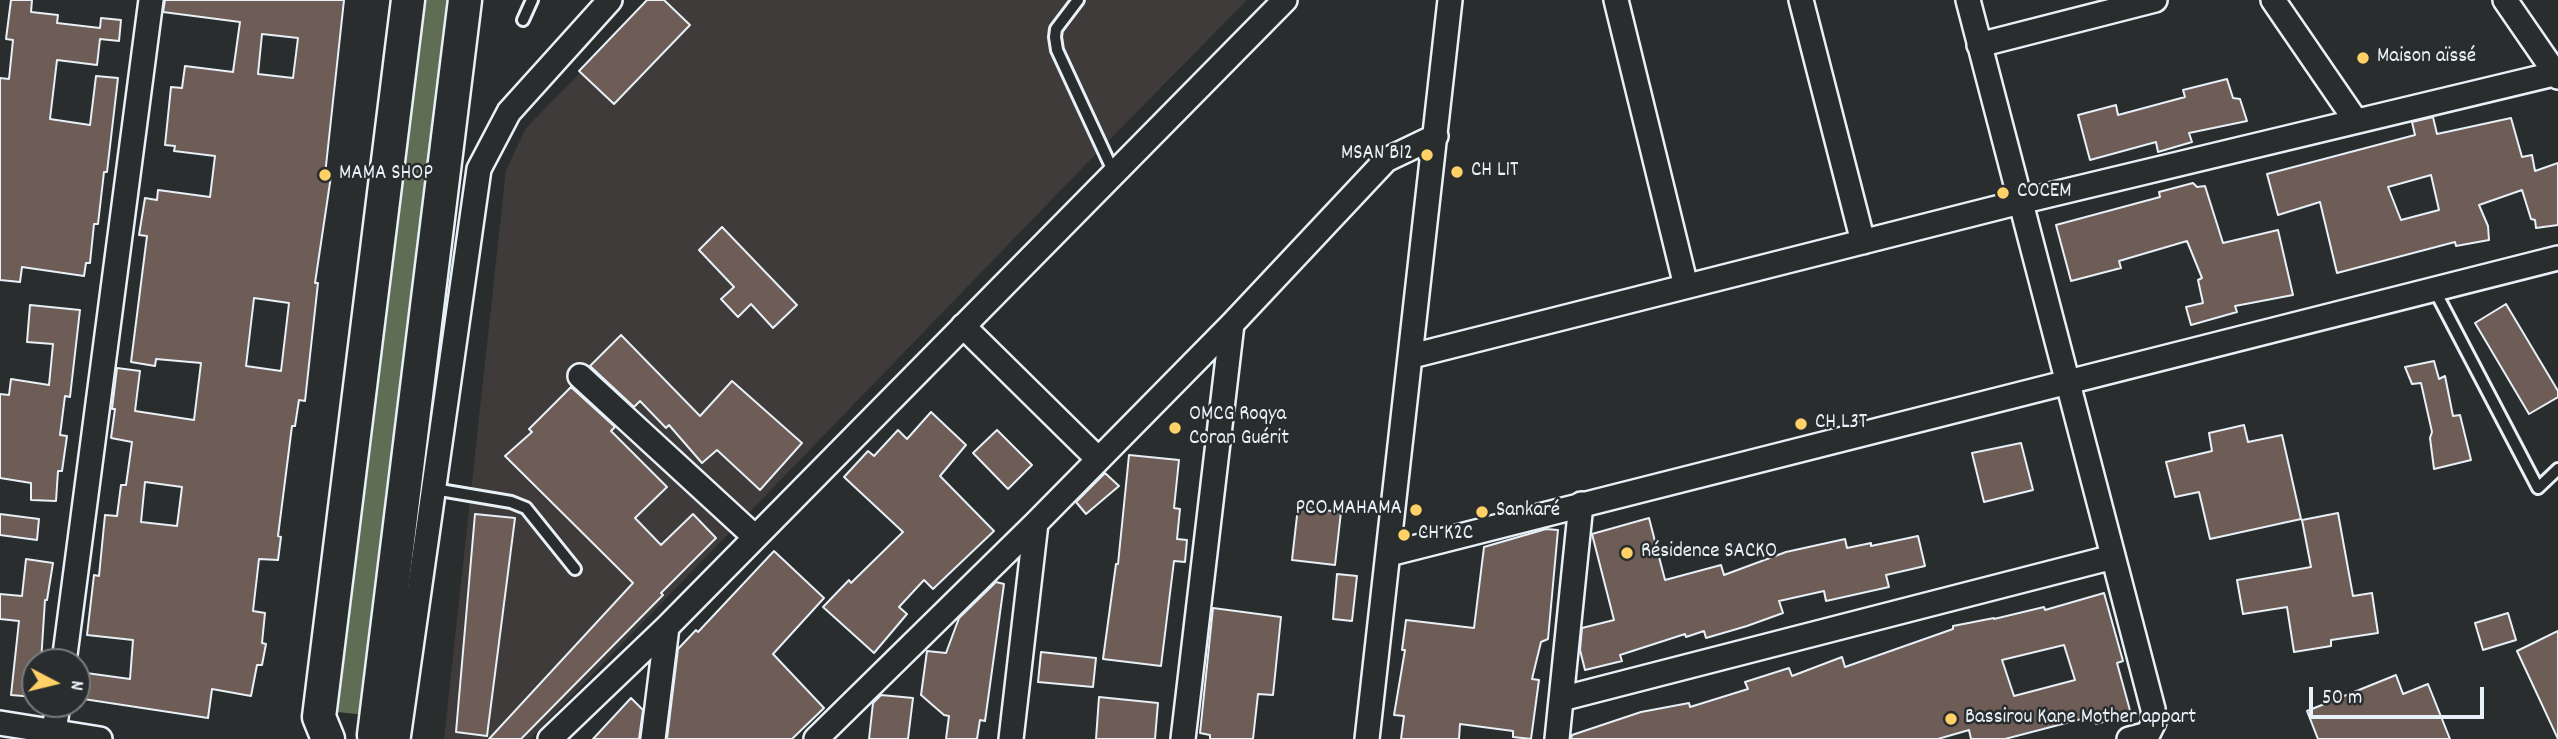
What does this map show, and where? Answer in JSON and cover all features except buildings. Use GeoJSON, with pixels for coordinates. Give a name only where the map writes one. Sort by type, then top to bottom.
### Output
{"type":"FeatureCollection","features":[{"type":"Feature","properties":{"kind":"main road"},"geometry":{"type":"LineString","coordinates":[[328,739],[319,717],[408,0]]}},
{"type":"Feature","properties":{"kind":"main road"},"geometry":{"type":"LineString","coordinates":[[377,738],[465,0]]}},
{"type":"Feature","properties":{"kind":"street"},"geometry":{"type":"LineString","coordinates":[[66,648],[151,0]]}},
{"type":"Feature","properties":{"kind":"street"},"geometry":{"type":"LineString","coordinates":[[377,738],[434,489],[479,169],[509,112],[610,0]]}},
{"type":"Feature","properties":{"kind":"street"},"geometry":{"type":"LineString","coordinates":[[550,739],[667,627],[1285,0]]}},
{"type":"Feature","properties":{"kind":"street"},"geometry":{"type":"LineString","coordinates":[[1367,739],[1450,0]]}},
{"type":"Feature","properties":{"kind":"street"},"geometry":{"type":"LineString","coordinates":[[1616,0],[1686,286]]}},
{"type":"Feature","properties":{"kind":"street"},"geometry":{"type":"LineString","coordinates":[[1801,0],[1863,242]]}},
{"type":"Feature","properties":{"kind":"street"},"geometry":{"type":"LineString","coordinates":[[1968,0],[2152,709],[2154,722],[2148,734],[2129,739]]}},
{"type":"Feature","properties":{"kind":"street"},"geometry":{"type":"LineString","coordinates":[[1979,45],[2155,0]]}},
{"type":"Feature","properties":{"kind":"street"},"geometry":{"type":"LineString","coordinates":[[2273,0],[2356,121]]}},
{"type":"Feature","properties":{"kind":"street"},"geometry":{"type":"LineString","coordinates":[[1412,356],[2020,202],[2557,74],[2505,0]]}},
{"type":"Feature","properties":{"kind":"street"},"geometry":{"type":"LineString","coordinates":[[816,739],[832,731],[1231,324],[1386,160],[1436,136]]}},
{"type":"Feature","properties":{"kind":"street"},"geometry":{"type":"LineString","coordinates":[[1389,554],[2558,258]]}},
{"type":"Feature","properties":{"kind":"street"},"geometry":{"type":"LineString","coordinates":[[1183,739],[1231,324]]}},
{"type":"Feature","properties":{"kind":"street"},"geometry":{"type":"LineString","coordinates":[[963,326],[1097,458]]}},
{"type":"Feature","properties":{"kind":"street"},"geometry":{"type":"LineString","coordinates":[[580,376],[755,537]]}},
{"type":"Feature","properties":{"kind":"street"},"geometry":{"type":"LineString","coordinates":[[1557,739],[1581,504]]}},
{"type":"Feature","properties":{"kind":"street"},"geometry":{"type":"LineString","coordinates":[[1011,739],[1036,523]]}},
{"type":"Feature","properties":{"kind":"street"},"geometry":{"type":"LineString","coordinates":[[1561,699],[2113,557]]}},
{"type":"Feature","properties":{"kind":"street"},"geometry":{"type":"LineString","coordinates":[[653,739],[667,627]]}},
{"type":"Feature","properties":{"kind":"street"},"geometry":{"type":"LineString","coordinates":[[54,736],[56,718]]}},
{"type":"Feature","properties":{"kind":"street"},"geometry":{"type":"LineString","coordinates":[[0,723],[54,736],[100,739]]}},
{"type":"Feature","properties":{"kind":"lane"},"geometry":{"type":"LineString","coordinates":[[523,20],[532,0]]}},
{"type":"Feature","properties":{"kind":"lane"},"geometry":{"type":"LineString","coordinates":[[1079,0],[1056,29],[1057,50],[1114,173]]}},
{"type":"Feature","properties":{"kind":"lane"},"geometry":{"type":"LineString","coordinates":[[2434,289],[2538,488],[2558,469]]}},
{"type":"Feature","properties":{"kind":"lane"},"geometry":{"type":"LineString","coordinates":[[434,489],[511,502],[526,508],[575,569]]}},
{"type":"Feature","properties":{"kind":"shaded area"},"geometry":{"type":"Polygon","coordinates":[[[652,0],[1247,0],[530,739],[444,739],[506,170],[526,128],[652,0]]]}},
{"type":"Feature","properties":{"kind":"green space"},"geometry":{"type":"Polygon","coordinates":[[[417,0],[455,0],[367,715],[327,711],[417,0]]]}},
{"type":"Feature","properties":{"kind":"place","name":"Maison aïssé"},"geometry":{"type":"Point","coordinates":[2363,58]}},
{"type":"Feature","properties":{"kind":"place","name":"MSAN B12"},"geometry":{"type":"Point","coordinates":[1427,155]}},
{"type":"Feature","properties":{"kind":"place","name":"CH L1T"},"geometry":{"type":"Point","coordinates":[1457,172]}},
{"type":"Feature","properties":{"kind":"place","name":"MAMA SHOP"},"geometry":{"type":"Point","coordinates":[325,175]}},
{"type":"Feature","properties":{"kind":"place","name":"COCEM"},"geometry":{"type":"Point","coordinates":[2003,193]}},
{"type":"Feature","properties":{"kind":"place","name":"CH L3T"},"geometry":{"type":"Point","coordinates":[1801,424]}},
{"type":"Feature","properties":{"kind":"place","name":"OMCG Roqya Coran Guérit"},"geometry":{"type":"Point","coordinates":[1175,428]}},
{"type":"Feature","properties":{"kind":"place","name":"PCO MAHAMA"},"geometry":{"type":"Point","coordinates":[1416,510]}},
{"type":"Feature","properties":{"kind":"place","name":"Sankaré"},"geometry":{"type":"Point","coordinates":[1482,512]}},
{"type":"Feature","properties":{"kind":"place","name":"CH K2C"},"geometry":{"type":"Point","coordinates":[1404,535]}},
{"type":"Feature","properties":{"kind":"place","name":"Résidence SACKO"},"geometry":{"type":"Point","coordinates":[1627,553]}},
{"type":"Feature","properties":{"kind":"place","name":"Bassirou Kane Mother appart"},"geometry":{"type":"Point","coordinates":[1951,719]}}]}
